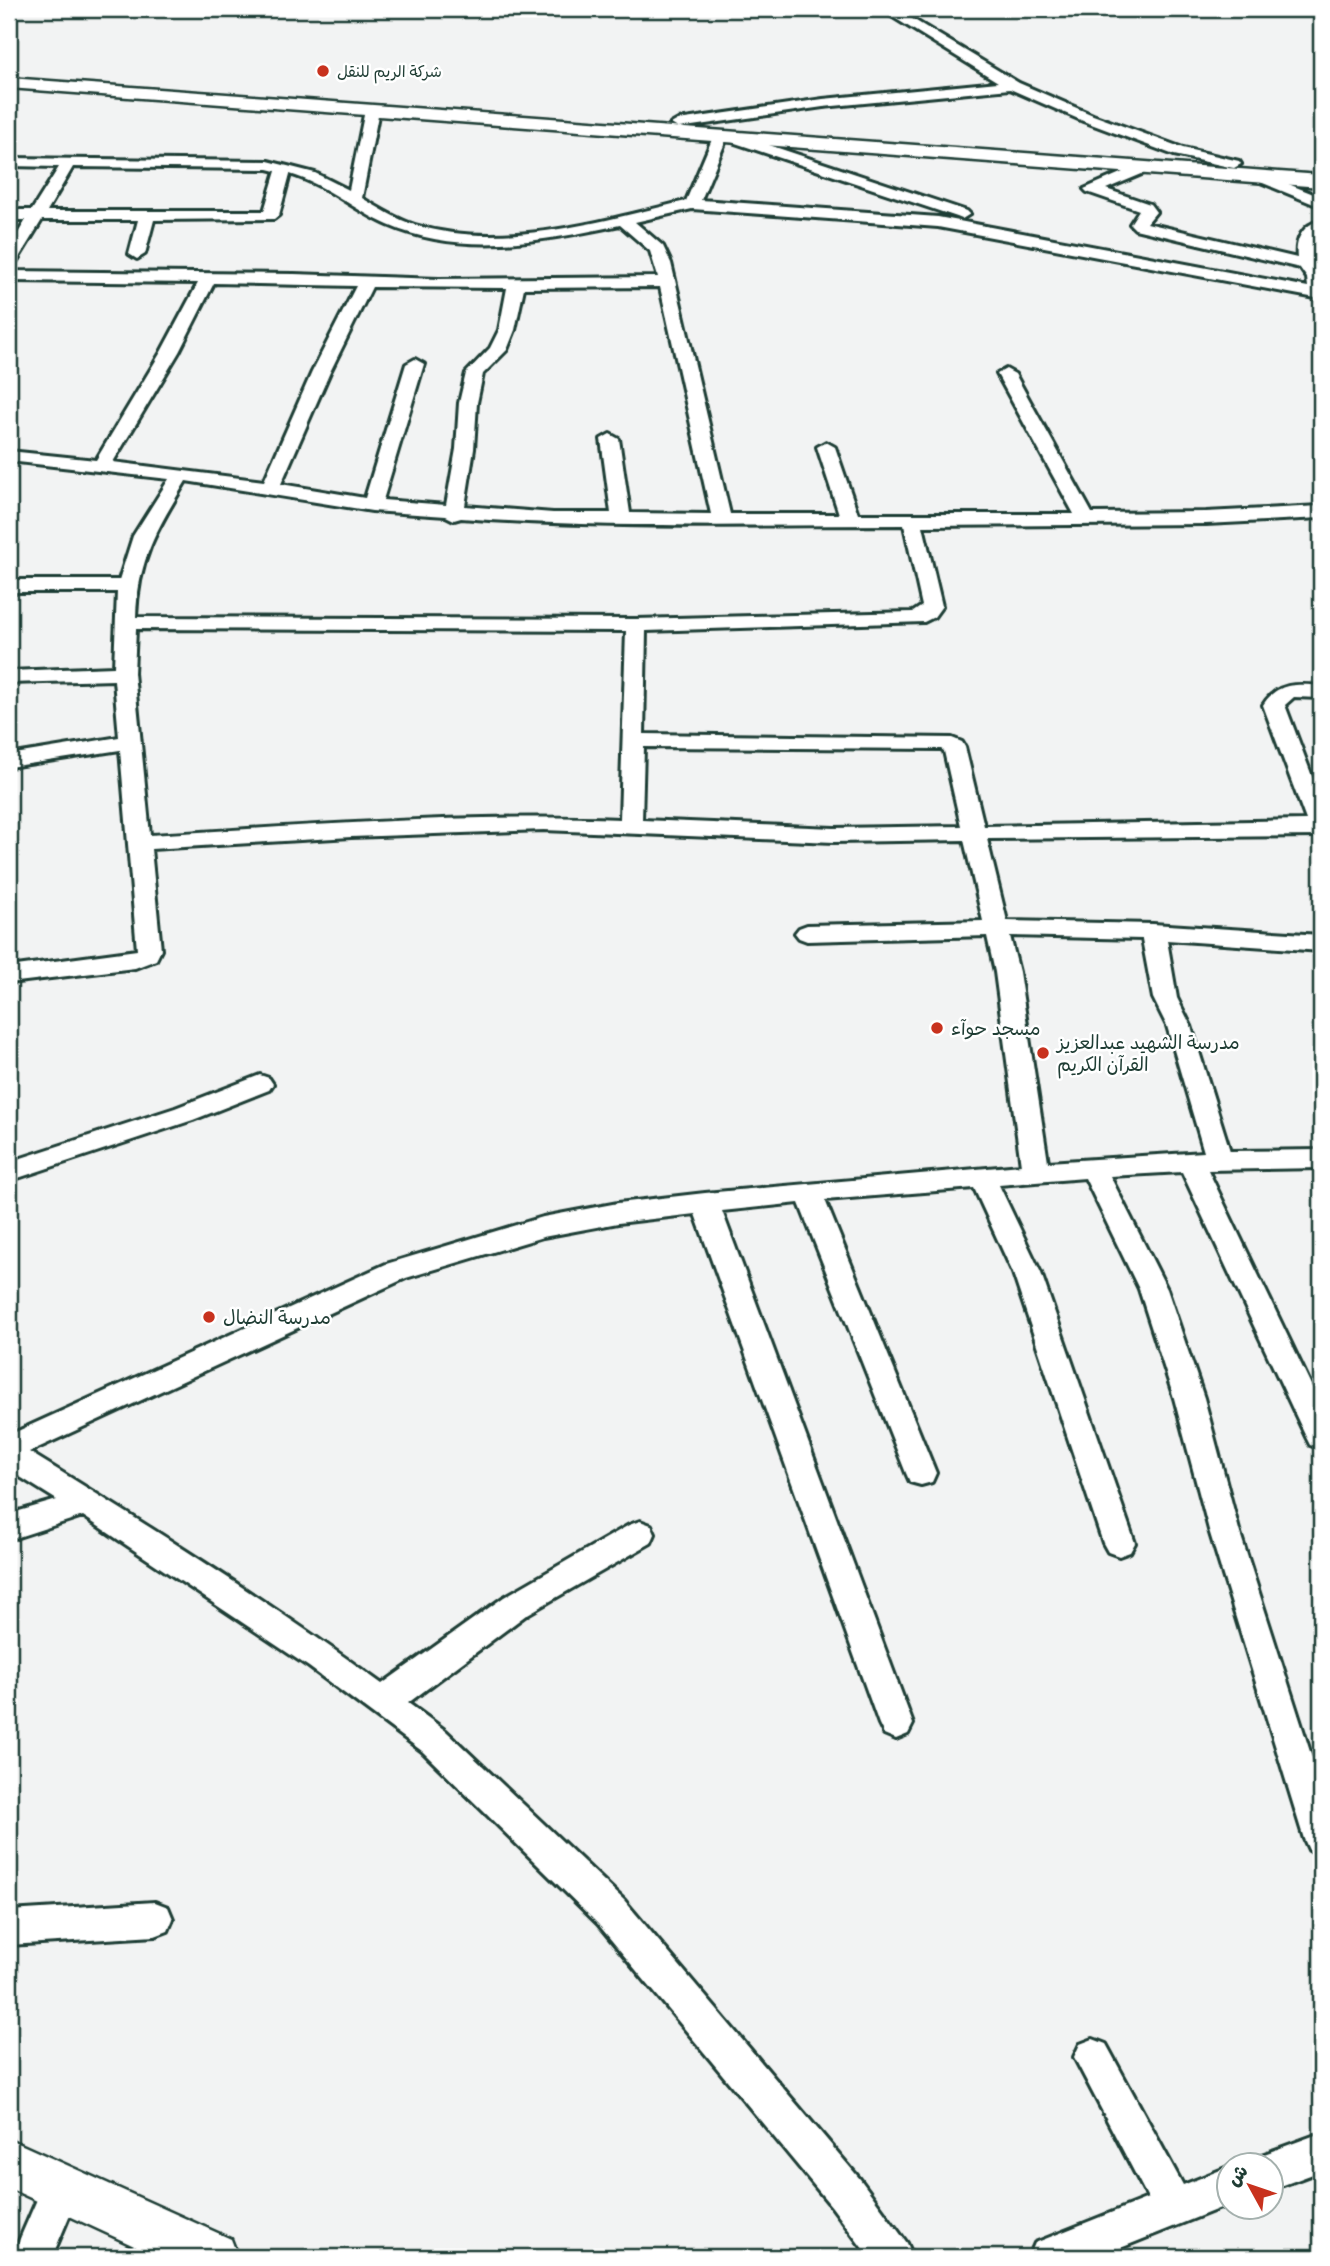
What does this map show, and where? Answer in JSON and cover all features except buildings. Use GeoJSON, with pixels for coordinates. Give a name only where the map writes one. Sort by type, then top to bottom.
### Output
{"type":"FeatureCollection","features":[{"type":"Feature","properties":{"kind":"main road"},"geometry":{"type":"LineString","coordinates":[[9,74],[727,137],[1321,181]]}},
{"type":"Feature","properties":{"kind":"main road"},"geometry":{"type":"LineString","coordinates":[[9,83],[372,110],[678,124],[1321,171]]}},
{"type":"Feature","properties":{"kind":"main road"},"geometry":{"type":"LineString","coordinates":[[9,2163],[213,2257]]}},
{"type":"Feature","properties":{"kind":"street"},"geometry":{"type":"LineString","coordinates":[[889,10],[913,9]]}},
{"type":"Feature","properties":{"kind":"street"},"geometry":{"type":"LineString","coordinates":[[889,10],[1013,85],[1088,118],[1179,152],[1234,164]]}},
{"type":"Feature","properties":{"kind":"street"},"geometry":{"type":"LineString","coordinates":[[678,124],[823,103],[963,92],[1013,85]]}},
{"type":"Feature","properties":{"kind":"street"},"geometry":{"type":"LineString","coordinates":[[354,202],[372,110]]}},
{"type":"Feature","properties":{"kind":"street"},"geometry":{"type":"LineString","coordinates":[[692,204],[727,137],[1068,246]]}},
{"type":"Feature","properties":{"kind":"street"},"geometry":{"type":"LineString","coordinates":[[9,162],[247,163],[284,168],[324,182],[392,222],[414,230],[447,236],[508,237],[623,220],[692,204],[926,221],[1319,294],[1315,278],[1306,265],[1303,244],[1311,232],[1321,225]]}},
{"type":"Feature","properties":{"kind":"street"},"geometry":{"type":"LineString","coordinates":[[9,261],[69,162]]}},
{"type":"Feature","properties":{"kind":"street"},"geometry":{"type":"LineString","coordinates":[[9,215],[269,216],[284,168]]}},
{"type":"Feature","properties":{"kind":"street"},"geometry":{"type":"LineString","coordinates":[[1144,168],[1092,189],[1145,207],[1148,212],[1139,222],[1141,226],[1306,265]]}},
{"type":"Feature","properties":{"kind":"street"},"geometry":{"type":"LineString","coordinates":[[1258,176],[1321,202]]}},
{"type":"Feature","properties":{"kind":"street"},"geometry":{"type":"LineString","coordinates":[[137,254],[147,216]]}},
{"type":"Feature","properties":{"kind":"street"},"geometry":{"type":"LineString","coordinates":[[623,220],[657,249],[722,520]]}},
{"type":"Feature","properties":{"kind":"street"},"geometry":{"type":"LineString","coordinates":[[9,276],[516,285],[667,282]]}},
{"type":"Feature","properties":{"kind":"street"},"geometry":{"type":"LineString","coordinates":[[101,467],[170,352],[209,278]]}},
{"type":"Feature","properties":{"kind":"street"},"geometry":{"type":"LineString","coordinates":[[271,486],[321,372],[368,281]]}},
{"type":"Feature","properties":{"kind":"street"},"geometry":{"type":"LineString","coordinates":[[454,514],[465,449],[468,404],[475,373],[498,350],[507,330],[516,285]]}},
{"type":"Feature","properties":{"kind":"street"},"geometry":{"type":"LineString","coordinates":[[372,505],[415,364]]}},
{"type":"Feature","properties":{"kind":"street"},"geometry":{"type":"LineString","coordinates":[[1006,374],[1086,519]]}},
{"type":"Feature","properties":{"kind":"street"},"geometry":{"type":"LineString","coordinates":[[610,439],[621,520]]}},
{"type":"Feature","properties":{"kind":"street"},"geometry":{"type":"LineString","coordinates":[[826,447],[851,520]]}},
{"type":"Feature","properties":{"kind":"street"},"geometry":{"type":"LineString","coordinates":[[9,456],[271,486],[372,505],[454,514],[621,520],[912,520],[1206,518],[1321,512]]}},
{"type":"Feature","properties":{"kind":"street"},"geometry":{"type":"LineString","coordinates":[[9,975],[135,960],[147,955],[149,950],[124,673],[127,586],[143,536],[181,475]]}},
{"type":"Feature","properties":{"kind":"street"},"geometry":{"type":"LineString","coordinates":[[126,623],[636,625],[917,618],[927,613],[932,606],[912,520]]}},
{"type":"Feature","properties":{"kind":"street"},"geometry":{"type":"LineString","coordinates":[[9,586],[127,586]]}},
{"type":"Feature","properties":{"kind":"street"},"geometry":{"type":"LineString","coordinates":[[631,827],[636,625]]}},
{"type":"Feature","properties":{"kind":"street"},"geometry":{"type":"LineString","coordinates":[[9,677],[124,673]]}},
{"type":"Feature","properties":{"kind":"street"},"geometry":{"type":"LineString","coordinates":[[138,843],[458,825],[544,823],[834,835],[1321,828],[1274,705],[1281,694],[1289,691],[1321,692]]}},
{"type":"Feature","properties":{"kind":"street"},"geometry":{"type":"LineString","coordinates":[[634,740],[949,744],[957,755],[1007,972],[1035,1174]]}},
{"type":"Feature","properties":{"kind":"street"},"geometry":{"type":"LineString","coordinates":[[9,761],[129,742]]}},
{"type":"Feature","properties":{"kind":"street"},"geometry":{"type":"LineString","coordinates":[[807,933],[998,928],[1153,932],[1321,943]]}},
{"type":"Feature","properties":{"kind":"street"},"geometry":{"type":"LineString","coordinates":[[1153,932],[1165,998],[1179,1026],[1220,1160]]}},
{"type":"Feature","properties":{"kind":"street"},"geometry":{"type":"LineString","coordinates":[[9,1171],[184,1114],[260,1084]]}},
{"type":"Feature","properties":{"kind":"street"},"geometry":{"type":"LineString","coordinates":[[9,1448],[331,1298],[434,1258],[543,1227],[618,1213],[808,1192],[1093,1168],[1220,1160],[1321,1159]]}},
{"type":"Feature","properties":{"kind":"street"},"geometry":{"type":"LineString","coordinates":[[1191,1162],[1321,1437]]}},
{"type":"Feature","properties":{"kind":"street"},"geometry":{"type":"LineString","coordinates":[[1093,1168],[1153,1289],[1189,1398],[1224,1530],[1321,1839]]}},
{"type":"Feature","properties":{"kind":"street"},"geometry":{"type":"LineString","coordinates":[[983,1179],[1027,1273],[1083,1430],[1118,1543]]}},
{"type":"Feature","properties":{"kind":"street"},"geometry":{"type":"LineString","coordinates":[[808,1192],[921,1473]]}},
{"type":"Feature","properties":{"kind":"street"},"geometry":{"type":"LineString","coordinates":[[705,1203],[896,1724]]}},
{"type":"Feature","properties":{"kind":"street"},"geometry":{"type":"LineString","coordinates":[[9,1455],[320,1657],[434,1741],[611,1912],[846,2193],[893,2257]]}},
{"type":"Feature","properties":{"kind":"street"},"geometry":{"type":"LineString","coordinates":[[9,1527],[86,1503]]}},
{"type":"Feature","properties":{"kind":"street"},"geometry":{"type":"LineString","coordinates":[[383,1702],[515,1606],[640,1534]]}},
{"type":"Feature","properties":{"kind":"street"},"geometry":{"type":"LineString","coordinates":[[9,1928],[155,1919]]}},
{"type":"Feature","properties":{"kind":"street"},"geometry":{"type":"LineString","coordinates":[[1093,2057],[1173,2206]]}},
{"type":"Feature","properties":{"kind":"street"},"geometry":{"type":"LineString","coordinates":[[1284,2166],[1321,2152]]}},
{"type":"Feature","properties":{"kind":"street"},"geometry":{"type":"LineString","coordinates":[[32,2257],[62,2188]]}},
{"type":"Feature","properties":{"kind":"street"},"geometry":{"type":"LineString","coordinates":[[1049,2257],[1214,2191]]}},
{"type":"Feature","properties":{"kind":"place","name":"شركة الريم للنقل"},"geometry":{"type":"Point","coordinates":[323,71]}},
{"type":"Feature","properties":{"kind":"place","name":"مسجد حوآء"},"geometry":{"type":"Point","coordinates":[937,1028]}},
{"type":"Feature","properties":{"kind":"place","name":"مدرسة الشهيد عبدالعزيز القرآن الكريم"},"geometry":{"type":"Point","coordinates":[1043,1053]}},
{"type":"Feature","properties":{"kind":"place","name":"مدرسة النضال"},"geometry":{"type":"Point","coordinates":[209,1317]}}]}
